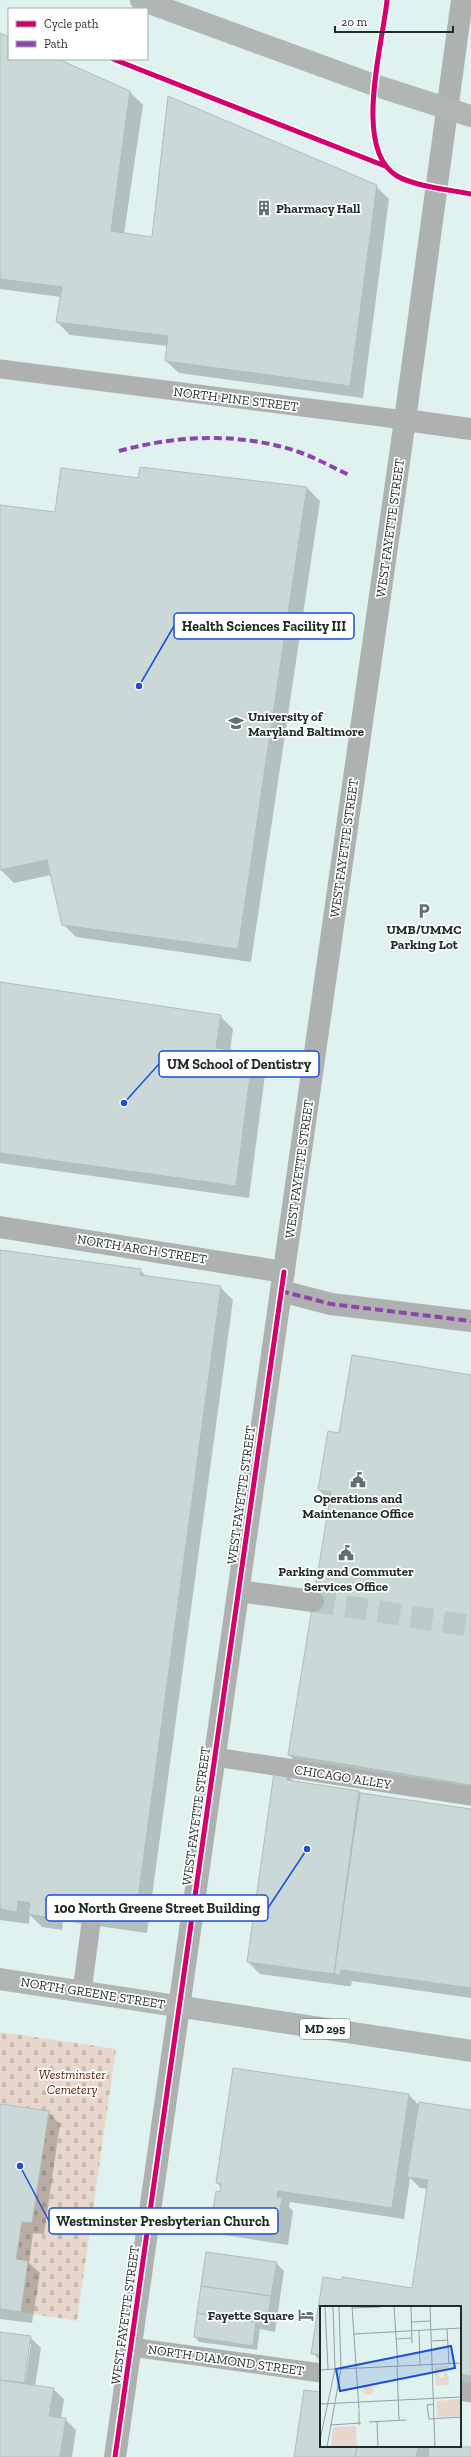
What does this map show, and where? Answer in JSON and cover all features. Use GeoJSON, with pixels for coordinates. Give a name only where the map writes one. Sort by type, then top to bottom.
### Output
{"type":"FeatureCollection","features":[{"type":"Feature","properties":{"kind":"main road"},"geometry":{"type":"LineString","coordinates":[[141,0],[448,110],[471,116]]}},
{"type":"Feature","properties":{"kind":"main road","name":"WEST FAYETTE STREET"},"geometry":{"type":"LineString","coordinates":[[116,2457],[405,420],[462,0]]}},
{"type":"Feature","properties":{"kind":"main road","name":"NORTH GREENE STREET"},"geometry":{"type":"LineString","coordinates":[[0,1979],[471,2051]]}},
{"type":"Feature","properties":{"kind":"street","name":"NORTH PINE STREET"},"geometry":{"type":"LineString","coordinates":[[405,420],[471,429]]}},
{"type":"Feature","properties":{"kind":"street","name":"NORTH ARCH STREET"},"geometry":{"type":"LineString","coordinates":[[0,1226],[283,1282],[331,1304],[471,1321]]}},
{"type":"Feature","properties":{"kind":"street"},"geometry":{"type":"LineString","coordinates":[[239,1591],[313,1601]]}},
{"type":"Feature","properties":{"kind":"lane","name":"NORTH PINE STREET"},"geometry":{"type":"LineString","coordinates":[[0,369],[405,420]]}},
{"type":"Feature","properties":{"kind":"lane","name":"CHICAGO ALLEY"},"geometry":{"type":"LineString","coordinates":[[215,1757],[471,1796]]}},
{"type":"Feature","properties":{"kind":"lane"},"geometry":{"type":"LineString","coordinates":[[82,1992],[92,1915]]}},
{"type":"Feature","properties":{"kind":"lane","name":"NORTH DIAMOND STREET"},"geometry":{"type":"LineString","coordinates":[[131,2347],[320,2373]]}},
{"type":"Feature","properties":{"kind":"lane"},"geometry":{"type":"LineString","coordinates":[[461,2391],[471,2393]]}},
{"type":"Feature","properties":{"kind":"green space","name":"Westminster Cemetery"},"geometry":{"type":"Polygon","coordinates":[[[0,2032],[116,2049],[77,2321],[21,2312],[28,2261],[16,2259],[22,2222],[32,2223],[49,2111],[0,2104],[0,2032]]]}},
{"type":"Feature","properties":{"kind":"building","name":"Pharmacy Hall"},"geometry":{"type":"Polygon","coordinates":[[[0,33],[8,37],[8,60],[60,60],[130,91],[111,231],[152,237],[168,96],[377,185],[350,386],[165,361],[168,336],[56,322],[62,287],[0,279],[0,33]]]}},
{"type":"Feature","properties":{"kind":"building"},"geometry":{"type":"Polygon","coordinates":[[[140,467],[307,487],[238,949],[62,925],[47,860],[0,870],[0,505],[55,512],[61,468],[138,478],[140,467]]]}},
{"type":"Feature","properties":{"kind":"building"},"geometry":{"type":"Polygon","coordinates":[[[0,982],[221,1015],[216,1048],[253,1053],[236,1186],[0,1153],[0,982]]]}},
{"type":"Feature","properties":{"kind":"building"},"geometry":{"type":"Polygon","coordinates":[[[0,1250],[141,1269],[140,1275],[221,1286],[135,1921],[51,1909],[50,1918],[28,1914],[30,1903],[18,1901],[17,1912],[0,1909],[0,1250]]]}},
{"type":"Feature","properties":{"kind":"building"},"geometry":{"type":"Polygon","coordinates":[[[352,1355],[471,1375],[471,1785],[288,1755],[331,1492],[318,1490],[328,1431],[339,1433],[352,1355]]]}},
{"type":"Feature","properties":{"kind":"building"},"geometry":{"type":"Polygon","coordinates":[[[274,1773],[288,1774],[287,1780],[359,1791],[334,1974],[247,1962],[274,1773]]]}},
{"type":"Feature","properties":{"kind":"building"},"geometry":{"type":"Polygon","coordinates":[[[360,1793],[471,1809],[471,1988],[341,1970],[340,1975],[334,1974],[360,1793]]]}},
{"type":"Feature","properties":{"kind":"building"},"geometry":{"type":"Polygon","coordinates":[[[233,2068],[409,2094],[392,2208],[278,2191],[277,2197],[282,2198],[276,2234],[211,2224],[216,2191],[220,2192],[221,2184],[216,2183],[233,2068]]]}},
{"type":"Feature","properties":{"kind":"building","name":"Fayette Square"},"geometry":{"type":"Polygon","coordinates":[[[419,2102],[471,2110],[471,2376],[461,2374],[461,2306],[320,2306],[320,2355],[311,2354],[323,2277],[341,2280],[342,2277],[412,2288],[428,2180],[407,2177],[419,2102]]]}},
{"type":"Feature","properties":{"kind":"building"},"geometry":{"type":"Polygon","coordinates":[[[0,2104],[49,2111],[32,2223],[22,2222],[16,2259],[28,2261],[21,2312],[0,2309],[0,2104]]]}},
{"type":"Feature","properties":{"kind":"building"},"geometry":{"type":"Polygon","coordinates":[[[206,2252],[277,2262],[271,2296],[201,2286],[206,2252]]]}},
{"type":"Feature","properties":{"kind":"building"},"geometry":{"type":"Polygon","coordinates":[[[201,2286],[271,2296],[267,2324],[197,2313],[201,2286]]]}},
{"type":"Feature","properties":{"kind":"building"},"geometry":{"type":"Polygon","coordinates":[[[197,2313],[256,2322],[253,2346],[194,2337],[197,2313]]]}},
{"type":"Feature","properties":{"kind":"building"},"geometry":{"type":"Polygon","coordinates":[[[0,2332],[31,2336],[24,2383],[0,2380],[0,2332]]]}},
{"type":"Feature","properties":{"kind":"building"},"geometry":{"type":"Polygon","coordinates":[[[0,2380],[54,2388],[49,2416],[66,2418],[60,2457],[0,2457],[0,2380]]]}},
{"type":"Feature","properties":{"kind":"building"},"geometry":{"type":"Polygon","coordinates":[[[304,2390],[320,2392],[320,2447],[357,2447],[355,2457],[294,2457],[304,2390]]]}},
{"type":"Feature","properties":{"kind":"building"},"geometry":{"type":"Polygon","coordinates":[[[357,2447],[418,2447],[416,2457],[355,2457],[357,2447]]]}},
{"type":"Feature","properties":{"kind":"building"},"geometry":{"type":"Polygon","coordinates":[[[429,2447],[471,2447],[471,2457],[428,2457],[429,2447]]]}},
{"type":"Feature","properties":{"kind":"tunnel"},"geometry":{"type":"LineString","coordinates":[[313,1601],[471,1626]]}},
{"type":"Feature","properties":{"kind":"marked path"},"geometry":{"type":"LineString","coordinates":[[119,451],[186,439],[209,438],[254,441],[299,452],[349,475]]}},
{"type":"Feature","properties":{"kind":"marked path"},"geometry":{"type":"LineString","coordinates":[[281,1291],[331,1304],[471,1321]]}},
{"type":"Feature","properties":{"kind":"cycle path"},"geometry":{"type":"LineString","coordinates":[[387,0],[377,68],[373,120],[376,143],[383,162],[397,176],[404,179],[423,185],[471,194]]}},
{"type":"Feature","properties":{"kind":"cycle path"},"geometry":{"type":"LineString","coordinates":[[116,60],[385,166]]}},
{"type":"Feature","properties":{"kind":"cycle path"},"geometry":{"type":"LineString","coordinates":[[115,2457],[284,1272]]}},
{"type":"Feature","properties":{"kind":"place","name":"Pharmacy Hall"},"geometry":{"type":"Point","coordinates":[264,208]}},
{"type":"Feature","properties":{"kind":"place","name":"Health Sciences Facility III"},"geometry":{"type":"Point","coordinates":[139,686]}},
{"type":"Feature","properties":{"kind":"place","name":"University of Maryland Baltimore"},"geometry":{"type":"Point","coordinates":[236,723]}},
{"type":"Feature","properties":{"kind":"place","name":"UMB/UMMC Parking Lot"},"geometry":{"type":"Point","coordinates":[424,911]}},
{"type":"Feature","properties":{"kind":"place","name":"UM School of Dentistry"},"geometry":{"type":"Point","coordinates":[124,1103]}},
{"type":"Feature","properties":{"kind":"place","name":"Operations and Maintenance Office"},"geometry":{"type":"Point","coordinates":[358,1480]}},
{"type":"Feature","properties":{"kind":"place","name":"Parking and Commuter Services Office"},"geometry":{"type":"Point","coordinates":[346,1553]}},
{"type":"Feature","properties":{"kind":"place","name":"100 North Greene Street Building"},"geometry":{"type":"Point","coordinates":[307,1849]}},
{"type":"Feature","properties":{"kind":"place","name":"Westminster Presbyterian Church"},"geometry":{"type":"Point","coordinates":[20,2166]}},
{"type":"Feature","properties":{"kind":"place","name":"Fayette Square"},"geometry":{"type":"Point","coordinates":[306,2315]}}]}
